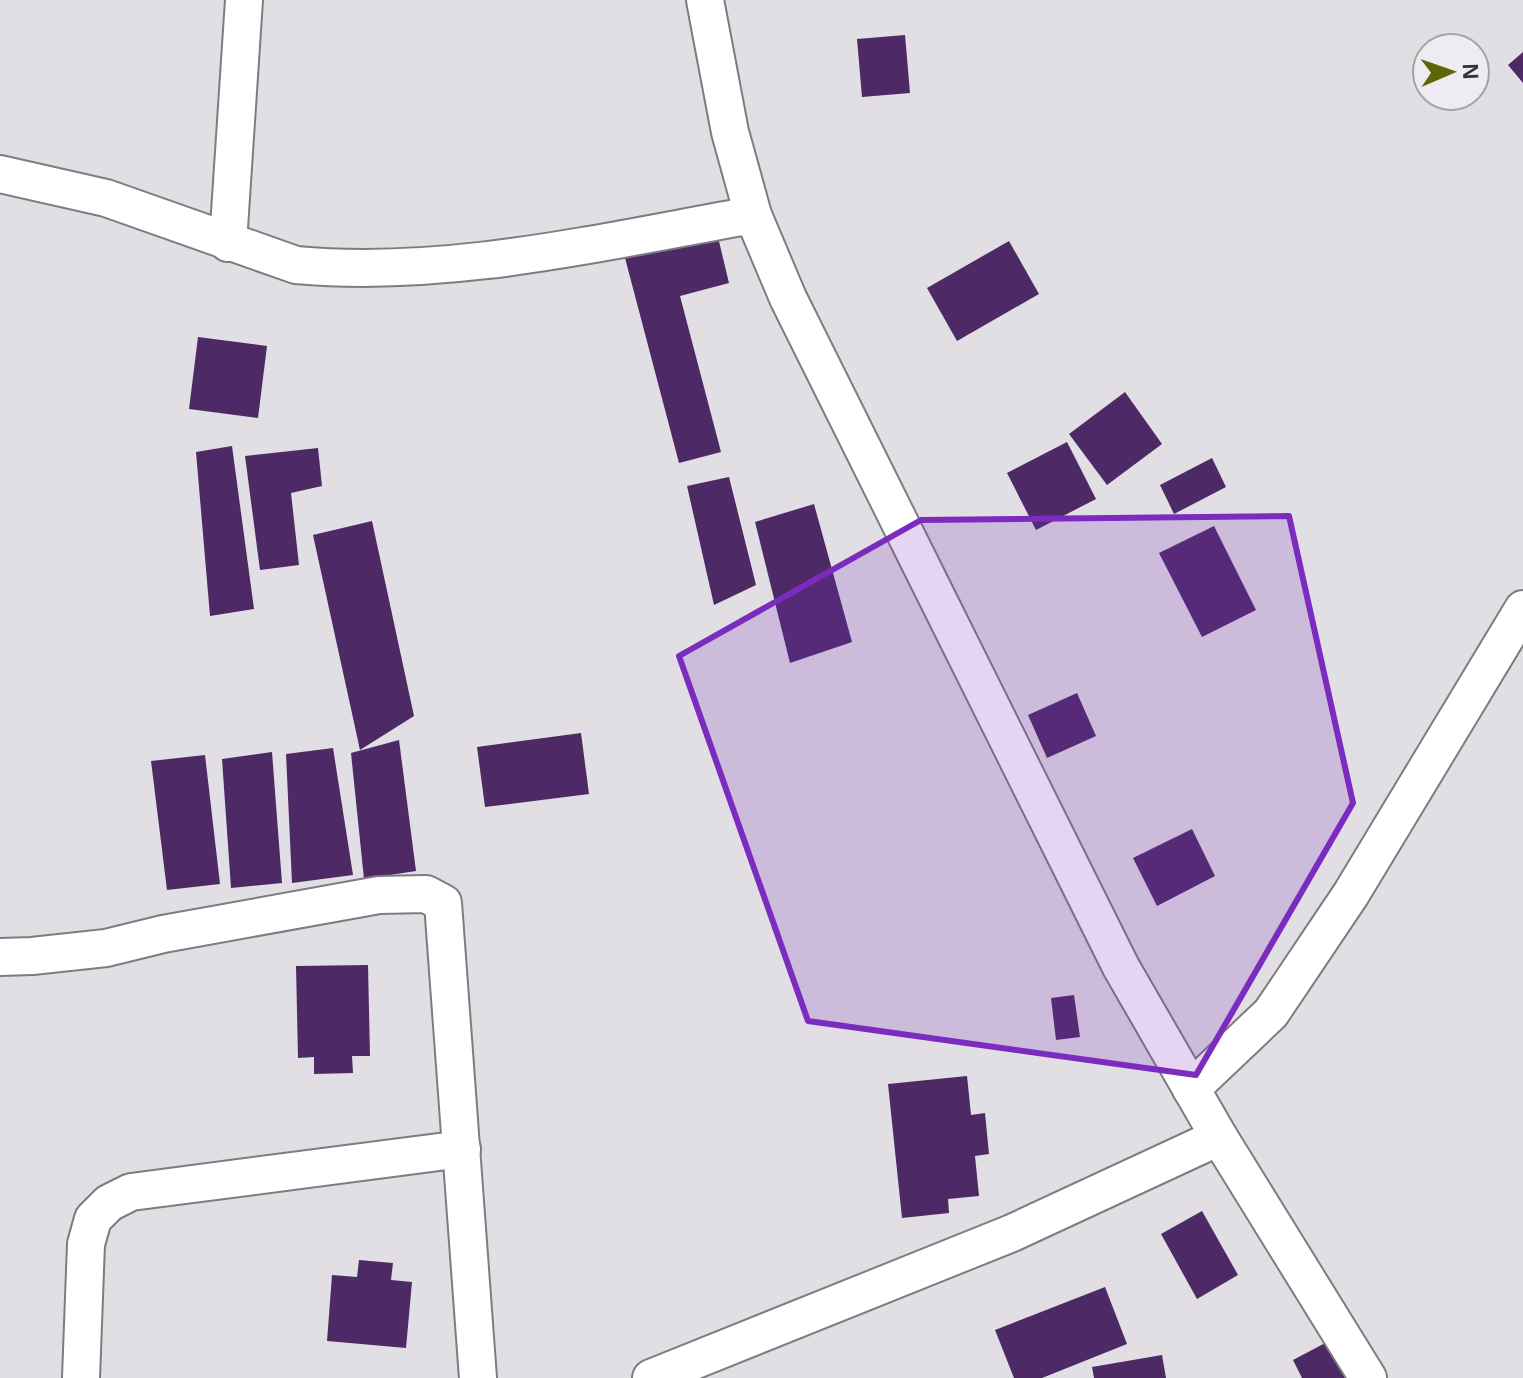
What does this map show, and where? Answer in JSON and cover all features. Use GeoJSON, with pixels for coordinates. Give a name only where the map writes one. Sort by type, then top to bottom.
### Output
{"type":"FeatureCollection","features":[{"type":"Feature","properties":{"kind":"street"},"geometry":{"type":"LineString","coordinates":[[228,243],[244,0]]}},
{"type":"Feature","properties":{"kind":"street"},"geometry":{"type":"LineString","coordinates":[[705,0],[730,132],[753,215],[788,298],[1121,967],[1219,1137],[1368,1378]]}},
{"type":"Feature","properties":{"kind":"street"},"geometry":{"type":"LineString","coordinates":[[0,174],[106,198],[296,265],[329,268],[415,266],[530,253],[753,215]]}},
{"type":"Feature","properties":{"kind":"street"},"geometry":{"type":"LineString","coordinates":[[1191,1089],[1271,1013],[1351,894],[1523,609]]}},
{"type":"Feature","properties":{"kind":"street"},"geometry":{"type":"LineString","coordinates":[[0,957],[106,948],[163,934],[379,895],[426,894],[443,903],[478,1378]]}},
{"type":"Feature","properties":{"kind":"street"},"geometry":{"type":"LineString","coordinates":[[651,1378],[1012,1233],[1219,1137]]}},
{"type":"Feature","properties":{"kind":"street"},"geometry":{"type":"LineString","coordinates":[[81,1378],[86,1244],[93,1219],[109,1203],[131,1192],[462,1149]]}},
{"type":"Feature","properties":{"kind":"highlighted area"},"geometry":{"type":"Polygon","coordinates":[[[1289,516],[1353,803],[1196,1075],[808,1021],[679,656],[921,520],[1289,516]]]}},
{"type":"Feature","properties":{"kind":"building"},"geometry":{"type":"Polygon","coordinates":[[[905,35],[910,93],[862,97],[857,39],[905,35]]]}},
{"type":"Feature","properties":{"kind":"building"},"geometry":{"type":"Polygon","coordinates":[[[1523,52],[1523,83],[1508,65],[1523,52]]]}},
{"type":"Feature","properties":{"kind":"building"},"geometry":{"type":"Polygon","coordinates":[[[717,233],[729,283],[680,296],[721,452],[679,463],[625,258],[717,233]]]}},
{"type":"Feature","properties":{"kind":"building"},"geometry":{"type":"Polygon","coordinates":[[[1009,241],[1039,294],[957,341],[927,288],[1009,241]]]}},
{"type":"Feature","properties":{"kind":"building"},"geometry":{"type":"Polygon","coordinates":[[[198,337],[267,346],[258,418],[189,409],[198,337]]]}},
{"type":"Feature","properties":{"kind":"building"},"geometry":{"type":"Polygon","coordinates":[[[1125,392],[1162,444],[1107,485],[1069,434],[1125,392]]]}},
{"type":"Feature","properties":{"kind":"building"},"geometry":{"type":"Polygon","coordinates":[[[1067,442],[1096,499],[1036,530],[1007,473],[1067,442]]]}},
{"type":"Feature","properties":{"kind":"building"},"geometry":{"type":"Polygon","coordinates":[[[232,446],[254,609],[210,616],[196,452],[232,446]]]}},
{"type":"Feature","properties":{"kind":"building"},"geometry":{"type":"Polygon","coordinates":[[[318,448],[322,486],[291,493],[299,565],[260,570],[245,456],[318,448]]]}},
{"type":"Feature","properties":{"kind":"building"},"geometry":{"type":"Polygon","coordinates":[[[1212,458],[1226,487],[1174,514],[1160,485],[1212,458]]]}},
{"type":"Feature","properties":{"kind":"building"},"geometry":{"type":"Polygon","coordinates":[[[729,477],[756,585],[714,605],[687,486],[729,477]]]}},
{"type":"Feature","properties":{"kind":"building"},"geometry":{"type":"Polygon","coordinates":[[[814,504],[852,642],[790,663],[755,522],[814,504]]]}},
{"type":"Feature","properties":{"kind":"building"},"geometry":{"type":"Polygon","coordinates":[[[372,521],[414,716],[360,750],[313,535],[372,521]]]}},
{"type":"Feature","properties":{"kind":"building"},"geometry":{"type":"Polygon","coordinates":[[[1214,526],[1256,610],[1202,637],[1159,553],[1214,526]]]}},
{"type":"Feature","properties":{"kind":"building"},"geometry":{"type":"Polygon","coordinates":[[[1077,693],[1096,736],[1047,758],[1028,715],[1077,693]]]}},
{"type":"Feature","properties":{"kind":"building"},"geometry":{"type":"Polygon","coordinates":[[[581,733],[589,794],[485,807],[477,747],[581,733]]]}},
{"type":"Feature","properties":{"kind":"building"},"geometry":{"type":"Polygon","coordinates":[[[399,740],[416,871],[364,879],[351,753],[399,740]]]}},
{"type":"Feature","properties":{"kind":"building"},"geometry":{"type":"Polygon","coordinates":[[[333,748],[353,875],[292,883],[286,754],[333,748]]]}},
{"type":"Feature","properties":{"kind":"building"},"geometry":{"type":"Polygon","coordinates":[[[272,752],[282,883],[231,888],[222,759],[272,752]]]}},
{"type":"Feature","properties":{"kind":"building"},"geometry":{"type":"Polygon","coordinates":[[[205,755],[220,884],[167,890],[151,761],[205,755]]]}},
{"type":"Feature","properties":{"kind":"building"},"geometry":{"type":"Polygon","coordinates":[[[1192,829],[1215,876],[1157,906],[1133,858],[1192,829]]]}},
{"type":"Feature","properties":{"kind":"building"},"geometry":{"type":"Polygon","coordinates":[[[368,965],[370,1056],[352,1056],[353,1073],[314,1074],[314,1057],[298,1058],[296,966],[368,965]]]}},
{"type":"Feature","properties":{"kind":"building"},"geometry":{"type":"Polygon","coordinates":[[[1074,995],[1080,1037],[1056,1040],[1051,998],[1074,995]]]}},
{"type":"Feature","properties":{"kind":"building"},"geometry":{"type":"Polygon","coordinates":[[[967,1076],[971,1115],[985,1113],[989,1154],[975,1156],[979,1196],[948,1199],[949,1213],[902,1218],[888,1084],[967,1076]]]}},
{"type":"Feature","properties":{"kind":"building"},"geometry":{"type":"Polygon","coordinates":[[[1202,1211],[1238,1275],[1197,1299],[1161,1234],[1202,1211]]]}},
{"type":"Feature","properties":{"kind":"building"},"geometry":{"type":"Polygon","coordinates":[[[359,1260],[393,1263],[391,1280],[412,1282],[406,1348],[327,1341],[332,1275],[357,1277],[359,1260]]]}},
{"type":"Feature","properties":{"kind":"building"},"geometry":{"type":"Polygon","coordinates":[[[1105,1287],[1127,1344],[1042,1378],[1014,1378],[995,1330],[1105,1287]]]}},
{"type":"Feature","properties":{"kind":"building"},"geometry":{"type":"Polygon","coordinates":[[[1329,1341],[1348,1378],[1302,1378],[1293,1360],[1329,1341]]]}},
{"type":"Feature","properties":{"kind":"building"},"geometry":{"type":"Polygon","coordinates":[[[1162,1355],[1166,1378],[1094,1378],[1092,1367],[1162,1355]]]}}]}
